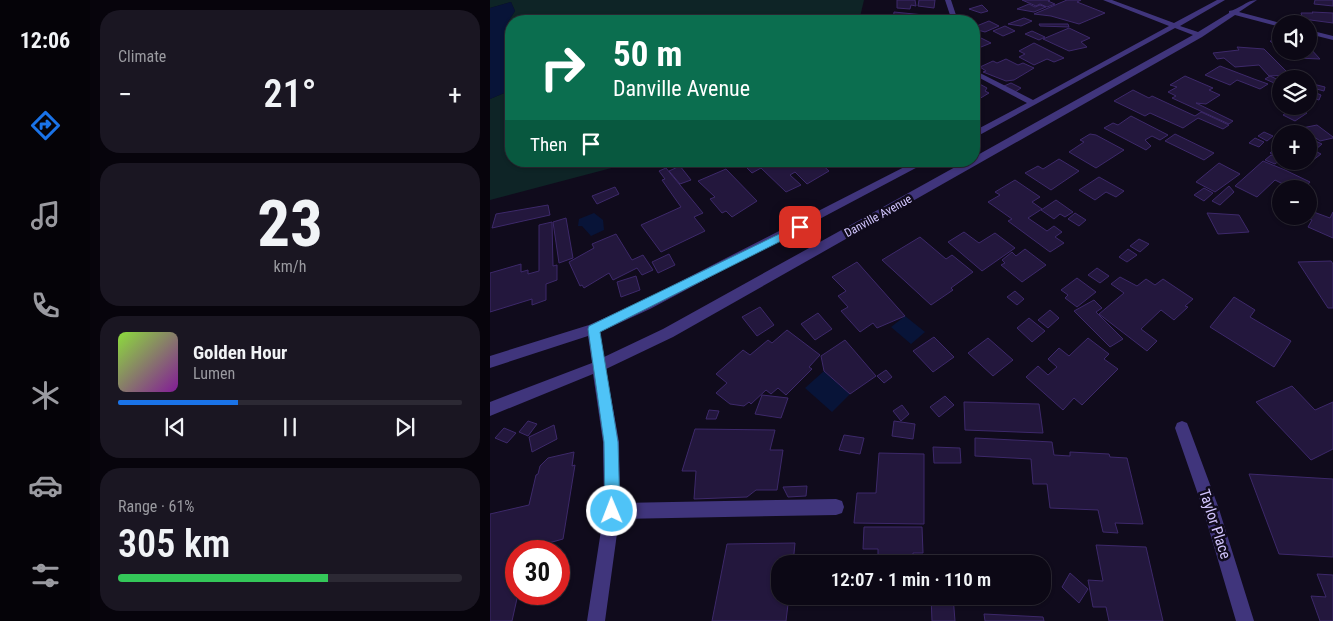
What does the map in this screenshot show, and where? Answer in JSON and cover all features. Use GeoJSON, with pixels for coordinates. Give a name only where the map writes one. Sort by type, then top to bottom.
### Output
{"type":"FeatureCollection","features":[{"type":"Feature","properties":{"kind":"street"},"geometry":{"type":"LineString","coordinates":[[948,0],[953,15]]}},
{"type":"Feature","properties":{"kind":"street"},"geometry":{"type":"LineString","coordinates":[[1106,0],[1199,35]]}},
{"type":"Feature","properties":{"kind":"street"},"geometry":{"type":"LineString","coordinates":[[980,132],[1222,0]]}},
{"type":"Feature","properties":{"kind":"street","name":"Danville Avenue"},"geometry":{"type":"LineString","coordinates":[[980,158],[1199,35],[1235,14],[1254,0]]}},
{"type":"Feature","properties":{"kind":"street"},"geometry":{"type":"LineString","coordinates":[[1212,7],[1272,23]]}},
{"type":"Feature","properties":{"kind":"street"},"geometry":{"type":"LineString","coordinates":[[1317,34],[1333,38]]}},
{"type":"Feature","properties":{"kind":"street"},"geometry":{"type":"LineString","coordinates":[[980,75],[1033,103]]}},
{"type":"Feature","properties":{"kind":"street"},"geometry":{"type":"LineString","coordinates":[[490,362],[531,351],[594,329],[817,219],[913,167]]}},
{"type":"Feature","properties":{"kind":"street","name":"Danville Avenue"},"geometry":{"type":"LineString","coordinates":[[490,409],[600,365],[668,332],[964,167]]}},
{"type":"Feature","properties":{"kind":"street"},"geometry":{"type":"LineString","coordinates":[[594,329],[611,442],[612,511],[596,621]]}},
{"type":"Feature","properties":{"kind":"street","name":"Taylor Place"},"geometry":{"type":"LineString","coordinates":[[1182,428],[1210,506],[1245,621]]}},
{"type":"Feature","properties":{"kind":"street"},"geometry":{"type":"LineString","coordinates":[[612,511],[836,507]]}},
{"type":"Feature","properties":{"kind":"green space"},"geometry":{"type":"Polygon","coordinates":[[[490,0],[864,0],[860,15],[512,15],[515,11],[511,2],[490,8],[490,0]]]}},
{"type":"Feature","properties":{"kind":"green space"},"geometry":{"type":"Polygon","coordinates":[[[505,93],[505,167],[615,167],[490,200],[490,99],[505,93]]]}},
{"type":"Feature","properties":{"kind":"water"},"geometry":{"type":"Polygon","coordinates":[[[511,2],[515,11],[512,15],[505,15],[505,93],[490,99],[490,8],[511,2]]]}},
{"type":"Feature","properties":{"kind":"water"},"geometry":{"type":"Polygon","coordinates":[[[594,213],[603,220],[604,230],[591,236],[582,226],[578,226],[579,219],[594,213]]]}},
{"type":"Feature","properties":{"kind":"water"},"geometry":{"type":"Polygon","coordinates":[[[905,316],[925,332],[911,344],[891,327],[905,316]]]}},
{"type":"Feature","properties":{"kind":"water"},"geometry":{"type":"Polygon","coordinates":[[[824,371],[850,394],[832,412],[805,388],[824,371]]]}},
{"type":"Feature","properties":{"kind":"building"},"geometry":{"type":"Polygon","coordinates":[[[897,0],[915,0],[916,6],[911,5],[910,9],[897,8],[897,0]]]}},
{"type":"Feature","properties":{"kind":"building"},"geometry":{"type":"Polygon","coordinates":[[[919,0],[935,0],[934,8],[918,6],[919,0]]]}},
{"type":"Feature","properties":{"kind":"building"},"geometry":{"type":"Polygon","coordinates":[[[1022,0],[1050,0],[1048,1],[1055,4],[1047,7],[1040,4],[1036,6],[1022,0]]]}},
{"type":"Feature","properties":{"kind":"building"},"geometry":{"type":"Polygon","coordinates":[[[1067,0],[1081,0],[1077,2],[1105,13],[1079,24],[1051,16],[1034,14],[1067,0]]]}},
{"type":"Feature","properties":{"kind":"building"},"geometry":{"type":"Polygon","coordinates":[[[1315,0],[1333,0],[1333,6],[1314,4],[1315,0]]]}},
{"type":"Feature","properties":{"kind":"building"},"geometry":{"type":"Polygon","coordinates":[[[1029,4],[1035,7],[1040,5],[1046,7],[1034,12],[1017,9],[1029,4]]]}},
{"type":"Feature","properties":{"kind":"building"},"geometry":{"type":"Polygon","coordinates":[[[982,5],[988,11],[981,13],[969,9],[982,5]]]}},
{"type":"Feature","properties":{"kind":"building"},"geometry":{"type":"Polygon","coordinates":[[[894,12],[924,15],[894,15],[894,12]]]}},
{"type":"Feature","properties":{"kind":"building"},"geometry":{"type":"Polygon","coordinates":[[[1301,13],[1333,13],[1333,23],[1317,21],[1317,15],[1302,15],[1301,13]]]}},
{"type":"Feature","properties":{"kind":"building"},"geometry":{"type":"Polygon","coordinates":[[[1024,18],[1032,21],[1021,26],[1008,24],[1024,18]]]}},
{"type":"Feature","properties":{"kind":"building"},"geometry":{"type":"Polygon","coordinates":[[[989,21],[999,26],[985,32],[980,31],[980,25],[989,21]]]}},
{"type":"Feature","properties":{"kind":"building"},"geometry":{"type":"Polygon","coordinates":[[[1039,24],[1068,24],[1069,27],[1040,26],[1039,24]]]}},
{"type":"Feature","properties":{"kind":"building"},"geometry":{"type":"Polygon","coordinates":[[[1005,26],[1015,31],[1003,36],[993,31],[1005,26]]]}},
{"type":"Feature","properties":{"kind":"building"},"geometry":{"type":"Polygon","coordinates":[[[1069,28],[1090,38],[1081,42],[1087,47],[1069,51],[1043,39],[1069,28]]]}},
{"type":"Feature","properties":{"kind":"building"},"geometry":{"type":"Polygon","coordinates":[[[1032,31],[1045,37],[1039,40],[1025,34],[1032,31]]]}},
{"type":"Feature","properties":{"kind":"building"},"geometry":{"type":"Polygon","coordinates":[[[980,38],[991,43],[981,47],[980,38]]]}},
{"type":"Feature","properties":{"kind":"building"},"geometry":{"type":"Polygon","coordinates":[[[1034,43],[1064,58],[1054,62],[1047,59],[1034,65],[1019,57],[1025,54],[1019,51],[1034,43]]]}},
{"type":"Feature","properties":{"kind":"building"},"geometry":{"type":"Polygon","coordinates":[[[1237,47],[1264,49],[1272,57],[1272,60],[1275,60],[1285,70],[1272,70],[1272,76],[1269,76],[1259,65],[1235,67],[1224,58],[1217,59],[1213,53],[1239,50],[1237,47]]]}},
{"type":"Feature","properties":{"kind":"building"},"geometry":{"type":"Polygon","coordinates":[[[1006,59],[1018,65],[1023,63],[1034,68],[1014,80],[1006,81],[983,72],[986,71],[980,67],[993,61],[997,63],[1006,59]]]}},
{"type":"Feature","properties":{"kind":"building"},"geometry":{"type":"Polygon","coordinates":[[[1220,66],[1268,84],[1260,89],[1237,80],[1230,85],[1205,75],[1220,66]]]}},
{"type":"Feature","properties":{"kind":"building"},"geometry":{"type":"Polygon","coordinates":[[[1185,76],[1213,88],[1209,90],[1220,95],[1206,104],[1196,103],[1233,121],[1229,124],[1172,98],[1176,96],[1168,92],[1177,87],[1170,85],[1185,76]]]}},
{"type":"Feature","properties":{"kind":"building"},"geometry":{"type":"Polygon","coordinates":[[[1270,76],[1272,77],[1272,82],[1265,79],[1270,76]]]}},
{"type":"Feature","properties":{"kind":"building"},"geometry":{"type":"Polygon","coordinates":[[[1011,83],[1021,88],[1015,92],[1004,86],[1011,83]]]}},
{"type":"Feature","properties":{"kind":"building"},"geometry":{"type":"Polygon","coordinates":[[[980,84],[987,88],[985,91],[989,93],[980,98],[980,84]]]}},
{"type":"Feature","properties":{"kind":"building"},"geometry":{"type":"Polygon","coordinates":[[[1317,85],[1325,87],[1324,91],[1317,89],[1317,85]]]}},
{"type":"Feature","properties":{"kind":"building"},"geometry":{"type":"Polygon","coordinates":[[[1133,90],[1149,98],[1152,96],[1195,116],[1201,112],[1229,125],[1223,129],[1198,118],[1183,128],[1150,113],[1145,116],[1114,101],[1133,90]]]}},
{"type":"Feature","properties":{"kind":"building"},"geometry":{"type":"Polygon","coordinates":[[[1317,93],[1321,95],[1319,100],[1317,99],[1317,93]]]}},
{"type":"Feature","properties":{"kind":"building"},"geometry":{"type":"Polygon","coordinates":[[[1283,115],[1304,115],[1295,121],[1283,115]]]}},
{"type":"Feature","properties":{"kind":"building"},"geometry":{"type":"Polygon","coordinates":[[[1131,116],[1168,135],[1160,140],[1152,136],[1145,140],[1151,146],[1146,150],[1104,128],[1113,123],[1118,125],[1131,116]]]}},
{"type":"Feature","properties":{"kind":"building"},"geometry":{"type":"Polygon","coordinates":[[[1317,125],[1333,137],[1320,141],[1317,139],[1317,125]]]}},
{"type":"Feature","properties":{"kind":"building"},"geometry":{"type":"Polygon","coordinates":[[[1264,132],[1272,137],[1267,141],[1258,136],[1264,132]]]}},
{"type":"Feature","properties":{"kind":"building"},"geometry":{"type":"Polygon","coordinates":[[[1090,134],[1096,135],[1124,150],[1096,168],[1069,152],[1084,142],[1080,140],[1090,134]]]}},
{"type":"Feature","properties":{"kind":"building"},"geometry":{"type":"Polygon","coordinates":[[[1175,134],[1214,153],[1204,160],[1165,141],[1175,134]]]}},
{"type":"Feature","properties":{"kind":"building"},"geometry":{"type":"Polygon","coordinates":[[[1255,138],[1264,142],[1259,147],[1249,143],[1255,138]]]}},
{"type":"Feature","properties":{"kind":"building"},"geometry":{"type":"Polygon","coordinates":[[[1317,142],[1322,144],[1317,148],[1317,142]]]}},
{"type":"Feature","properties":{"kind":"building"},"geometry":{"type":"Polygon","coordinates":[[[1271,155],[1272,155],[1272,163],[1265,160],[1271,155]]]}},
{"type":"Feature","properties":{"kind":"building"},"geometry":{"type":"Polygon","coordinates":[[[1059,159],[1079,171],[1051,190],[1025,173],[1038,166],[1043,169],[1059,159]]]}},
{"type":"Feature","properties":{"kind":"building"},"geometry":{"type":"Polygon","coordinates":[[[1263,161],[1272,165],[1272,170],[1285,170],[1306,180],[1272,180],[1272,183],[1257,197],[1235,186],[1263,161]]]}},
{"type":"Feature","properties":{"kind":"building"},"geometry":{"type":"Polygon","coordinates":[[[1219,163],[1240,174],[1215,192],[1196,182],[1219,163]]]}},
{"type":"Feature","properties":{"kind":"building"},"geometry":{"type":"Polygon","coordinates":[[[681,167],[691,180],[680,184],[669,171],[681,167]]]}},
{"type":"Feature","properties":{"kind":"building"},"geometry":{"type":"Polygon","coordinates":[[[746,167],[825,167],[829,171],[807,184],[795,172],[790,175],[801,185],[786,192],[761,168],[752,173],[746,167]]]}},
{"type":"Feature","properties":{"kind":"building"},"geometry":{"type":"Polygon","coordinates":[[[666,168],[703,213],[694,217],[705,231],[661,252],[641,225],[681,207],[662,180],[665,179],[659,171],[666,168]]]}},
{"type":"Feature","properties":{"kind":"building"},"geometry":{"type":"Polygon","coordinates":[[[726,169],[757,201],[732,217],[726,211],[722,213],[710,199],[715,197],[698,181],[726,169]]]}},
{"type":"Feature","properties":{"kind":"building"},"geometry":{"type":"Polygon","coordinates":[[[1099,177],[1124,191],[1116,197],[1106,192],[1095,200],[1079,190],[1099,177]]]}},
{"type":"Feature","properties":{"kind":"building"},"geometry":{"type":"Polygon","coordinates":[[[1015,180],[1040,197],[1032,202],[1042,209],[1028,218],[1047,231],[1054,226],[1062,232],[1055,237],[1064,243],[1050,252],[1008,221],[1012,219],[988,202],[1000,195],[995,192],[1015,180]]]}},
{"type":"Feature","properties":{"kind":"building"},"geometry":{"type":"Polygon","coordinates":[[[1229,186],[1234,192],[1220,205],[1212,201],[1229,186]]]}},
{"type":"Feature","properties":{"kind":"building"},"geometry":{"type":"Polygon","coordinates":[[[615,187],[619,194],[597,204],[592,196],[615,187]]]}},
{"type":"Feature","properties":{"kind":"building"},"geometry":{"type":"Polygon","coordinates":[[[1204,188],[1213,193],[1204,201],[1194,195],[1204,188]]]}},
{"type":"Feature","properties":{"kind":"building"},"geometry":{"type":"Polygon","coordinates":[[[1056,200],[1073,212],[1065,217],[1060,214],[1054,219],[1041,210],[1056,200]]]}},
{"type":"Feature","properties":{"kind":"building"},"geometry":{"type":"Polygon","coordinates":[[[548,205],[550,215],[492,228],[496,214],[548,205]]]}},
{"type":"Feature","properties":{"kind":"building"},"geometry":{"type":"Polygon","coordinates":[[[1333,212],[1333,238],[1308,227],[1309,225],[1317,225],[1317,213],[1330,218],[1333,212]]]}},
{"type":"Feature","properties":{"kind":"building"},"geometry":{"type":"Polygon","coordinates":[[[1075,213],[1086,220],[1079,226],[1068,219],[1075,213]]]}},
{"type":"Feature","properties":{"kind":"building"},"geometry":{"type":"Polygon","coordinates":[[[1207,213],[1239,215],[1249,232],[1218,234],[1207,213]]]}},
{"type":"Feature","properties":{"kind":"building"},"geometry":{"type":"Polygon","coordinates":[[[566,218],[573,258],[559,263],[553,222],[566,218]]]}},
{"type":"Feature","properties":{"kind":"building"},"geometry":{"type":"Polygon","coordinates":[[[552,222],[553,266],[557,265],[557,280],[546,284],[546,300],[532,305],[532,299],[490,312],[490,273],[521,264],[521,272],[528,270],[528,274],[539,271],[539,225],[552,222]]]}},
{"type":"Feature","properties":{"kind":"building"},"geometry":{"type":"Polygon","coordinates":[[[964,232],[979,243],[995,233],[1015,248],[982,271],[948,242],[964,232]]]}},
{"type":"Feature","properties":{"kind":"building"},"geometry":{"type":"Polygon","coordinates":[[[616,234],[632,260],[643,255],[653,270],[642,275],[637,268],[613,280],[609,273],[584,288],[582,285],[580,286],[569,262],[594,248],[592,244],[616,234]]]}},
{"type":"Feature","properties":{"kind":"building"},"geometry":{"type":"Polygon","coordinates":[[[920,237],[946,259],[952,255],[973,272],[951,288],[953,290],[931,305],[882,260],[920,237]]]}},
{"type":"Feature","properties":{"kind":"building"},"geometry":{"type":"Polygon","coordinates":[[[1139,239],[1149,244],[1140,252],[1130,246],[1139,239]]]}},
{"type":"Feature","properties":{"kind":"building"},"geometry":{"type":"Polygon","coordinates":[[[1025,249],[1046,265],[1022,282],[1001,265],[1005,263],[1002,260],[1012,252],[1016,256],[1025,249]]]}},
{"type":"Feature","properties":{"kind":"building"},"geometry":{"type":"Polygon","coordinates":[[[1128,249],[1137,255],[1127,262],[1119,257],[1128,249]]]}},
{"type":"Feature","properties":{"kind":"building"},"geometry":{"type":"Polygon","coordinates":[[[669,254],[675,265],[658,273],[652,262],[669,254]]]}},
{"type":"Feature","properties":{"kind":"building"},"geometry":{"type":"Polygon","coordinates":[[[1331,261],[1333,264],[1333,308],[1328,308],[1298,262],[1331,261]]]}},
{"type":"Feature","properties":{"kind":"building"},"geometry":{"type":"Polygon","coordinates":[[[857,262],[905,316],[877,328],[873,323],[860,332],[841,311],[848,307],[838,296],[846,291],[832,277],[857,262]]]}},
{"type":"Feature","properties":{"kind":"building"},"geometry":{"type":"Polygon","coordinates":[[[1097,268],[1109,276],[1100,283],[1088,275],[1097,268]]]}},
{"type":"Feature","properties":{"kind":"building"},"geometry":{"type":"Polygon","coordinates":[[[636,276],[640,290],[621,297],[617,282],[636,276]]]}},
{"type":"Feature","properties":{"kind":"building"},"geometry":{"type":"Polygon","coordinates":[[[1120,277],[1137,286],[1146,279],[1155,285],[1163,279],[1193,299],[1185,306],[1188,307],[1174,320],[1161,310],[1141,329],[1157,341],[1147,351],[1099,314],[1124,293],[1111,284],[1120,277]]]}},
{"type":"Feature","properties":{"kind":"building"},"geometry":{"type":"Polygon","coordinates":[[[1077,278],[1096,292],[1077,307],[1065,298],[1068,295],[1061,290],[1077,278]]]}},
{"type":"Feature","properties":{"kind":"building"},"geometry":{"type":"Polygon","coordinates":[[[1015,291],[1024,299],[1017,305],[1007,297],[1015,291]]]}},
{"type":"Feature","properties":{"kind":"building"},"geometry":{"type":"Polygon","coordinates":[[[1234,297],[1255,310],[1250,317],[1291,341],[1274,367],[1210,327],[1234,297]]]}},
{"type":"Feature","properties":{"kind":"building"},"geometry":{"type":"Polygon","coordinates":[[[1094,300],[1102,308],[1096,312],[1123,339],[1110,347],[1074,311],[1094,300]]]}},
{"type":"Feature","properties":{"kind":"building"},"geometry":{"type":"Polygon","coordinates":[[[760,307],[774,325],[757,336],[742,317],[760,307]]]}},
{"type":"Feature","properties":{"kind":"building"},"geometry":{"type":"Polygon","coordinates":[[[1050,310],[1059,318],[1048,328],[1038,320],[1050,310]]]}},
{"type":"Feature","properties":{"kind":"building"},"geometry":{"type":"Polygon","coordinates":[[[818,313],[832,329],[815,340],[801,324],[818,313]]]}},
{"type":"Feature","properties":{"kind":"building"},"geometry":{"type":"Polygon","coordinates":[[[1029,318],[1045,331],[1032,342],[1017,328],[1029,318]]]}},
{"type":"Feature","properties":{"kind":"building"},"geometry":{"type":"Polygon","coordinates":[[[787,330],[820,355],[809,367],[812,369],[786,395],[778,388],[771,394],[766,390],[751,404],[749,402],[744,406],[730,404],[716,393],[727,383],[716,374],[743,350],[750,355],[768,340],[772,343],[787,330]]]}},
{"type":"Feature","properties":{"kind":"building"},"geometry":{"type":"Polygon","coordinates":[[[934,337],[954,357],[933,372],[913,351],[934,337]]]}},
{"type":"Feature","properties":{"kind":"building"},"geometry":{"type":"Polygon","coordinates":[[[988,338],[1013,360],[993,376],[968,353],[988,338]]]}},
{"type":"Feature","properties":{"kind":"building"},"geometry":{"type":"Polygon","coordinates":[[[1088,338],[1109,354],[1104,359],[1118,369],[1082,405],[1074,398],[1063,410],[1026,377],[1038,366],[1048,375],[1057,367],[1048,359],[1059,348],[1069,356],[1088,338]]]}},
{"type":"Feature","properties":{"kind":"building"},"geometry":{"type":"Polygon","coordinates":[[[845,340],[876,376],[850,394],[824,371],[821,356],[845,340]]]}},
{"type":"Feature","properties":{"kind":"building"},"geometry":{"type":"Polygon","coordinates":[[[886,370],[892,377],[884,383],[877,376],[886,370]]]}},
{"type":"Feature","properties":{"kind":"building"},"geometry":{"type":"Polygon","coordinates":[[[1292,386],[1315,410],[1333,402],[1333,449],[1311,460],[1256,402],[1292,386]]]}},
{"type":"Feature","properties":{"kind":"building"},"geometry":{"type":"Polygon","coordinates":[[[762,395],[788,398],[781,418],[755,414],[762,395]]]}},
{"type":"Feature","properties":{"kind":"building"},"geometry":{"type":"Polygon","coordinates":[[[945,396],[954,405],[939,417],[930,407],[945,396]]]}},
{"type":"Feature","properties":{"kind":"building"},"geometry":{"type":"Polygon","coordinates":[[[964,402],[1039,404],[1043,433],[965,430],[964,402]]]}},
{"type":"Feature","properties":{"kind":"building"},"geometry":{"type":"Polygon","coordinates":[[[902,405],[909,414],[901,421],[893,411],[902,405]]]}},
{"type":"Feature","properties":{"kind":"building"},"geometry":{"type":"Polygon","coordinates":[[[709,410],[719,411],[716,419],[706,419],[709,410]]]}},
{"type":"Feature","properties":{"kind":"building"},"geometry":{"type":"Polygon","coordinates":[[[528,421],[537,424],[528,436],[519,432],[528,421]]]}},
{"type":"Feature","properties":{"kind":"building"},"geometry":{"type":"Polygon","coordinates":[[[894,421],[915,424],[913,439],[892,436],[894,421]]]}},
{"type":"Feature","properties":{"kind":"building"},"geometry":{"type":"Polygon","coordinates":[[[554,425],[557,439],[532,452],[529,437],[554,425]]]}},
{"type":"Feature","properties":{"kind":"building"},"geometry":{"type":"Polygon","coordinates":[[[504,428],[516,433],[507,443],[495,438],[504,428]]]}},
{"type":"Feature","properties":{"kind":"building"},"geometry":{"type":"Polygon","coordinates":[[[695,429],[775,430],[770,450],[783,450],[777,490],[756,490],[747,497],[694,499],[696,471],[682,471],[695,429]]]}},
{"type":"Feature","properties":{"kind":"building"},"geometry":{"type":"Polygon","coordinates":[[[844,435],[864,438],[860,454],[839,450],[844,435]]]}},
{"type":"Feature","properties":{"kind":"building"},"geometry":{"type":"Polygon","coordinates":[[[975,438],[1052,442],[1054,455],[1070,456],[1070,452],[1109,454],[1110,457],[1127,458],[1143,524],[1115,523],[1118,533],[1103,532],[1098,510],[1050,508],[1047,484],[1033,484],[1031,459],[975,456],[975,438]]]}},
{"type":"Feature","properties":{"kind":"building"},"geometry":{"type":"Polygon","coordinates":[[[933,447],[960,448],[961,463],[934,463],[933,447]]]}},
{"type":"Feature","properties":{"kind":"building"},"geometry":{"type":"Polygon","coordinates":[[[574,452],[572,466],[575,465],[563,539],[505,540],[505,605],[516,605],[512,621],[490,621],[490,514],[529,505],[536,475],[540,466],[548,458],[574,452]]]}},
{"type":"Feature","properties":{"kind":"building"},"geometry":{"type":"Polygon","coordinates":[[[879,453],[924,454],[924,524],[854,523],[857,493],[876,493],[879,453]]]}},
{"type":"Feature","properties":{"kind":"building"},"geometry":{"type":"Polygon","coordinates":[[[1249,474],[1333,479],[1333,557],[1279,554],[1249,474]]]}},
{"type":"Feature","properties":{"kind":"building"},"geometry":{"type":"Polygon","coordinates":[[[807,486],[806,496],[788,497],[783,487],[807,486]]]}},
{"type":"Feature","properties":{"kind":"building"},"geometry":{"type":"Polygon","coordinates":[[[864,527],[922,527],[923,553],[913,553],[913,555],[878,555],[878,549],[863,549],[864,527]]]}},
{"type":"Feature","properties":{"kind":"building"},"geometry":{"type":"Polygon","coordinates":[[[795,543],[794,555],[771,555],[771,605],[788,605],[786,621],[712,621],[727,544],[795,543]]]}},
{"type":"Feature","properties":{"kind":"building"},"geometry":{"type":"Polygon","coordinates":[[[1096,545],[1146,547],[1163,621],[1109,621],[1106,607],[1093,607],[1088,580],[1103,581],[1096,545]]]}},
{"type":"Feature","properties":{"kind":"building"},"geometry":{"type":"Polygon","coordinates":[[[1070,573],[1088,589],[1079,603],[1062,587],[1070,573]]]}},
{"type":"Feature","properties":{"kind":"building"},"geometry":{"type":"Polygon","coordinates":[[[1317,574],[1333,575],[1333,621],[1320,621],[1311,596],[1326,597],[1317,574]]]}},
{"type":"Feature","properties":{"kind":"building"},"geometry":{"type":"Polygon","coordinates":[[[931,605],[954,605],[955,621],[932,621],[931,605]]]}},
{"type":"Feature","properties":{"kind":"building"},"geometry":{"type":"Polygon","coordinates":[[[984,614],[1043,617],[1044,621],[985,621],[984,614]]]}},
{"type":"Feature","properties":{"kind":"route"},"geometry":{"type":"LineString","coordinates":[[612,511],[611,442],[594,329],[646,305],[800,227]]}}]}
